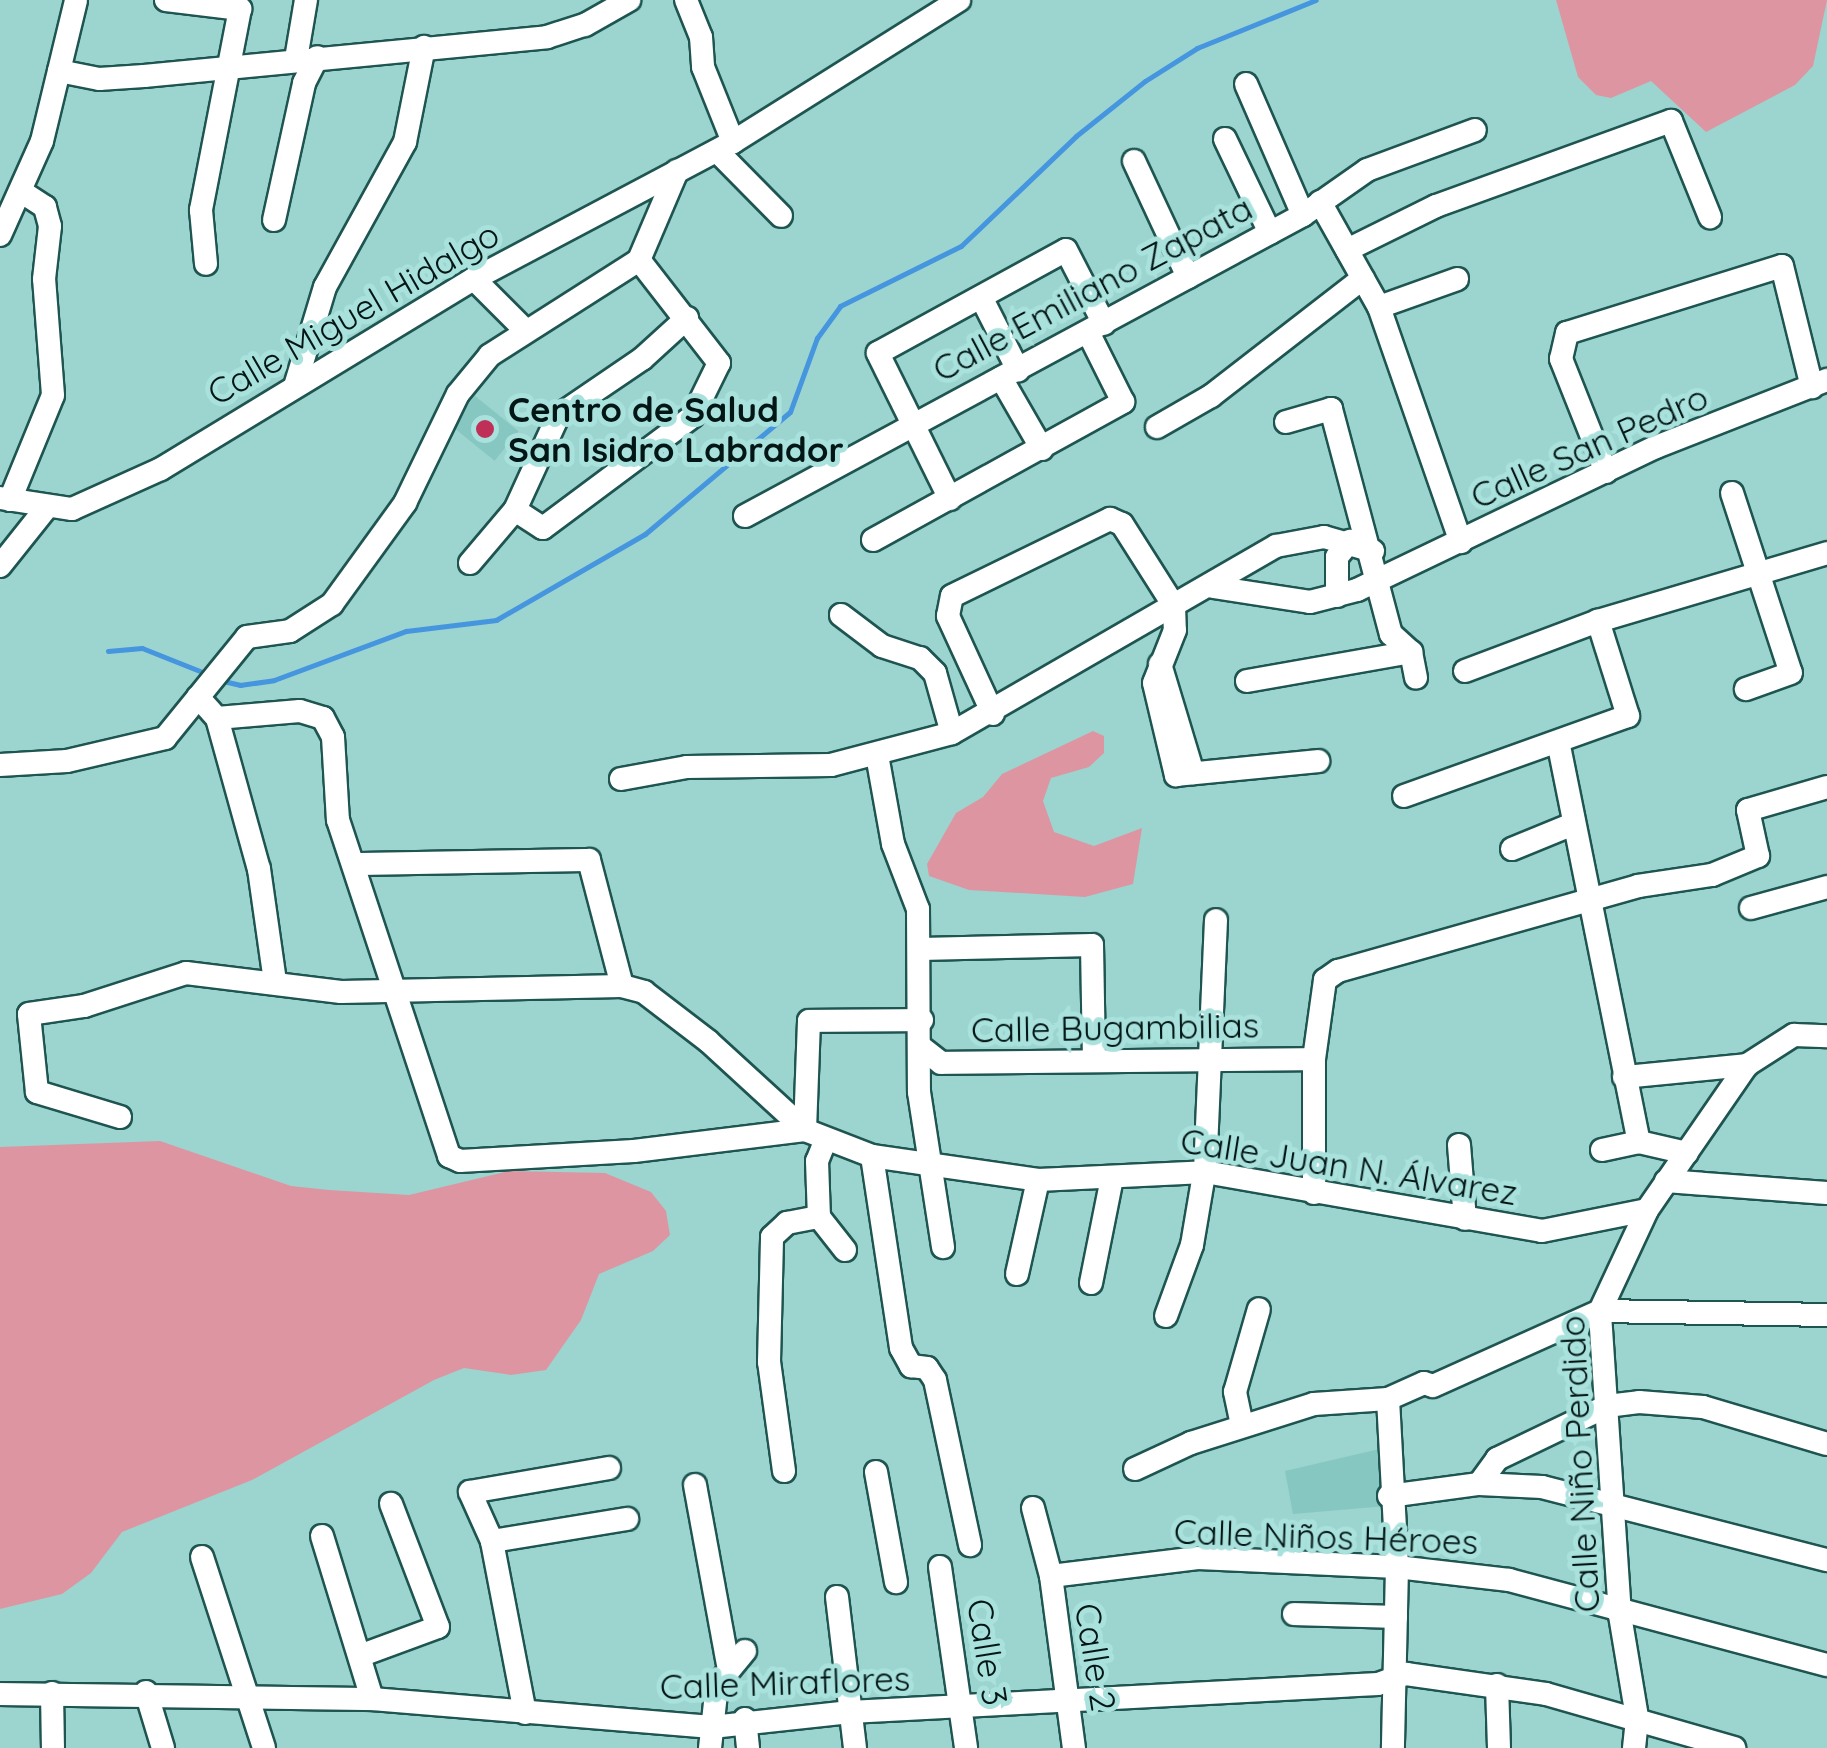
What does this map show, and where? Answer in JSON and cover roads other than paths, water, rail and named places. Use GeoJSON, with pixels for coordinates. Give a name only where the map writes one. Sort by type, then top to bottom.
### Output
{"type":"FeatureCollection","features":[{"type":"Feature","properties":{"kind":"street"},"geometry":{"type":"LineString","coordinates":[[0,236],[22,192],[59,72],[76,0]]}},
{"type":"Feature","properties":{"kind":"street"},"geometry":{"type":"LineString","coordinates":[[166,0],[240,10],[232,67],[201,210],[206,264]]}},
{"type":"Feature","properties":{"kind":"street"},"geometry":{"type":"LineString","coordinates":[[274,220],[304,84],[306,0]]}},
{"type":"Feature","properties":{"kind":"street"},"geometry":{"type":"LineString","coordinates":[[59,72],[99,79],[144,76],[547,37],[585,25],[629,0]]}},
{"type":"Feature","properties":{"kind":"street"},"geometry":{"type":"LineString","coordinates":[[686,0],[725,147],[781,216]]}},
{"type":"Feature","properties":{"kind":"street","name":"Calle Miguel Hidalgo"},"geometry":{"type":"LineString","coordinates":[[5,499],[47,507],[87,505],[161,469],[296,383],[474,278],[725,147],[959,0]]}},
{"type":"Feature","properties":{"kind":"street"},"geometry":{"type":"LineString","coordinates":[[296,383],[325,287],[405,142],[424,47]]}},
{"type":"Feature","properties":{"kind":"street"},"geometry":{"type":"LineString","coordinates":[[1246,84],[1311,208],[1346,250],[1379,307],[1462,542]]}},
{"type":"Feature","properties":{"kind":"street"},"geometry":{"type":"LineString","coordinates":[[1346,250],[1436,206],[1671,122],[1710,217]]}},
{"type":"Feature","properties":{"kind":"street","name":"Calle Emiliano Zapata"},"geometry":{"type":"LineString","coordinates":[[746,516],[1270,233],[1367,170],[1475,130]]}},
{"type":"Feature","properties":{"kind":"street"},"geometry":{"type":"LineString","coordinates":[[1225,139],[1270,233]]}},
{"type":"Feature","properties":{"kind":"street"},"geometry":{"type":"LineString","coordinates":[[1134,161],[1188,277]]}},
{"type":"Feature","properties":{"kind":"street"},"geometry":{"type":"LineString","coordinates":[[0,764],[143,747],[165,738],[228,653],[247,637],[310,622],[332,604],[405,504],[458,394],[490,355],[640,260],[677,171]]}},
{"type":"Feature","properties":{"kind":"street"},"geometry":{"type":"LineString","coordinates":[[5,499],[52,395],[44,279],[50,226],[45,207],[22,192]]}},
{"type":"Feature","properties":{"kind":"street"},"geometry":{"type":"LineString","coordinates":[[873,540],[950,499],[1042,449],[1123,402],[1066,250],[878,353],[950,499]]}},
{"type":"Feature","properties":{"kind":"street"},"geometry":{"type":"LineString","coordinates":[[516,510],[543,528],[692,416],[719,363],[640,260]]}},
{"type":"Feature","properties":{"kind":"street"},"geometry":{"type":"LineString","coordinates":[[1606,472],[1560,344],[1567,334],[1782,266],[1820,384]]}},
{"type":"Feature","properties":{"kind":"street"},"geometry":{"type":"LineString","coordinates":[[474,278],[525,330]]}},
{"type":"Feature","properties":{"kind":"street"},"geometry":{"type":"LineString","coordinates":[[1157,426],[1211,396],[1363,278]]}},
{"type":"Feature","properties":{"kind":"street"},"geometry":{"type":"LineString","coordinates":[[1379,307],[1457,278]]}},
{"type":"Feature","properties":{"kind":"street"},"geometry":{"type":"LineString","coordinates":[[982,299],[1042,449]]}},
{"type":"Feature","properties":{"kind":"street"},"geometry":{"type":"LineString","coordinates":[[470,563],[516,510],[558,416],[642,359],[687,318]]}},
{"type":"Feature","properties":{"kind":"street","name":"Calle San Pedro"},"geometry":{"type":"LineString","coordinates":[[1337,596],[1462,542],[1606,472],[1820,384]]}},
{"type":"Feature","properties":{"kind":"street"},"geometry":{"type":"LineString","coordinates":[[1286,422],[1330,409],[1380,576],[1392,634],[1411,652],[1416,678]]}},
{"type":"Feature","properties":{"kind":"street"},"geometry":{"type":"LineString","coordinates":[[1732,492],[1791,673],[1746,689]]}},
{"type":"Feature","properties":{"kind":"street"},"geometry":{"type":"LineString","coordinates":[[0,566],[47,507]]}},
{"type":"Feature","properties":{"kind":"street"},"geometry":{"type":"LineString","coordinates":[[993,714],[948,616],[952,596],[1110,519],[1122,524],[1174,606],[1175,630],[1154,683],[1176,775],[1318,761]]}},
{"type":"Feature","properties":{"kind":"street"},"geometry":{"type":"LineString","coordinates":[[621,779],[687,766],[796,769],[877,755],[952,733],[993,714],[1174,606],[1213,587],[1276,546],[1301,538],[1350,541],[1373,551]]}},
{"type":"Feature","properties":{"kind":"street"},"geometry":{"type":"LineString","coordinates":[[1213,587],[1310,602],[1337,596],[1338,557],[1350,541]]}},
{"type":"Feature","properties":{"kind":"street"},"geometry":{"type":"LineString","coordinates":[[1464,670],[1598,621],[1827,553]]}},
{"type":"Feature","properties":{"kind":"street"},"geometry":{"type":"LineString","coordinates":[[841,614],[935,673],[952,733]]}},
{"type":"Feature","properties":{"kind":"street"},"geometry":{"type":"LineString","coordinates":[[1404,796],[1560,746],[1628,716],[1598,621]]}},
{"type":"Feature","properties":{"kind":"street"},"geometry":{"type":"LineString","coordinates":[[1247,682],[1411,652]]}},
{"type":"Feature","properties":{"kind":"street"},"geometry":{"type":"LineString","coordinates":[[198,697],[217,718],[259,869],[274,982]]}},
{"type":"Feature","properties":{"kind":"street"},"geometry":{"type":"LineString","coordinates":[[217,718],[300,711],[323,718],[334,737],[338,820],[357,864],[389,988],[449,1156],[460,1160],[634,1151],[815,1134]]}},
{"type":"Feature","properties":{"kind":"street"},"geometry":{"type":"LineString","coordinates":[[1560,746],[1639,1142]]}},
{"type":"Feature","properties":{"kind":"street"},"geometry":{"type":"LineString","coordinates":[[877,755],[892,844],[918,908],[922,1020],[919,1092],[943,1247]]}},
{"type":"Feature","properties":{"kind":"street"},"geometry":{"type":"LineString","coordinates":[[1314,1193],[1314,1060],[1325,980],[1338,971],[1590,901],[1712,875],[1758,856],[1748,810],[1827,788]]}},
{"type":"Feature","properties":{"kind":"street"},"geometry":{"type":"LineString","coordinates":[[1512,849],[1573,824]]}},
{"type":"Feature","properties":{"kind":"street"},"geometry":{"type":"LineString","coordinates":[[357,864],[589,860],[622,986]]}},
{"type":"Feature","properties":{"kind":"street"},"geometry":{"type":"LineString","coordinates":[[1752,908],[1827,887]]}},
{"type":"Feature","properties":{"kind":"street"},"geometry":{"type":"LineString","coordinates":[[1166,1316],[1192,1245],[1204,1173],[1216,920]]}},
{"type":"Feature","properties":{"kind":"street"},"geometry":{"type":"LineString","coordinates":[[921,949],[1092,945],[1094,1060]]}},
{"type":"Feature","properties":{"kind":"street"},"geometry":{"type":"LineString","coordinates":[[120,1116],[37,1092],[29,1014],[84,1006],[186,974],[341,992],[622,986],[644,992],[708,1041],[815,1134]]}},
{"type":"Feature","properties":{"kind":"street"},"geometry":{"type":"LineString","coordinates":[[845,1250],[819,1217],[809,1022],[922,1020]]}},
{"type":"Feature","properties":{"kind":"street","name":"Calle Niño Perdido"},"geometry":{"type":"LineString","coordinates":[[1634,1748],[1637,1717],[1620,1614],[1600,1311],[1647,1210],[1747,1065],[1794,1035],[1827,1036]]}},
{"type":"Feature","properties":{"kind":"street","name":"Calle Bugambilias"},"geometry":{"type":"LineString","coordinates":[[922,1048],[940,1063],[1314,1060]]}},
{"type":"Feature","properties":{"kind":"street"},"geometry":{"type":"LineString","coordinates":[[919,1092],[940,1063]]}},
{"type":"Feature","properties":{"kind":"street"},"geometry":{"type":"LineString","coordinates":[[1624,1077],[1747,1065]]}},
{"type":"Feature","properties":{"kind":"street","name":"Calle Juan N. Álvarez"},"geometry":{"type":"LineString","coordinates":[[815,1134],[872,1156],[930,1167],[1038,1180],[1204,1173],[1542,1231],[1647,1210]]}},
{"type":"Feature","properties":{"kind":"street"},"geometry":{"type":"LineString","coordinates":[[1602,1150],[1639,1142],[1687,1153]]}},
{"type":"Feature","properties":{"kind":"street"},"geometry":{"type":"LineString","coordinates":[[1459,1144],[1464,1219]]}},
{"type":"Feature","properties":{"kind":"street"},"geometry":{"type":"LineString","coordinates":[[872,1156],[901,1348],[911,1366],[927,1368],[936,1380],[970,1544]]}},
{"type":"Feature","properties":{"kind":"street"},"geometry":{"type":"LineString","coordinates":[[1092,1284],[1112,1178]]}},
{"type":"Feature","properties":{"kind":"street"},"geometry":{"type":"LineString","coordinates":[[1017,1274],[1038,1180]]}},
{"type":"Feature","properties":{"kind":"street"},"geometry":{"type":"LineString","coordinates":[[1666,1181],[1827,1194]]}},
{"type":"Feature","properties":{"kind":"street"},"geometry":{"type":"LineString","coordinates":[[784,1471],[769,1362],[772,1237],[787,1223],[819,1217]]}},
{"type":"Feature","properties":{"kind":"street"},"geometry":{"type":"LineString","coordinates":[[1242,1425],[1235,1392],[1258,1309]]}},
{"type":"Feature","properties":{"kind":"street"},"geometry":{"type":"LineString","coordinates":[[1135,1468],[1242,1425],[1314,1404],[1388,1398],[1424,1383],[1433,1386],[1600,1311],[1827,1315]]}},
{"type":"Feature","properties":{"kind":"street"},"geometry":{"type":"LineString","coordinates":[[1388,1398],[1388,1496],[1397,1568],[1393,1748]]}},
{"type":"Feature","properties":{"kind":"street"},"geometry":{"type":"LineString","coordinates":[[1479,1484],[1497,1460],[1607,1406],[1703,1407],[1827,1444]]}},
{"type":"Feature","properties":{"kind":"street"},"geometry":{"type":"LineString","coordinates":[[525,1713],[492,1541],[470,1492],[609,1468]]}},
{"type":"Feature","properties":{"kind":"street"},"geometry":{"type":"LineString","coordinates":[[876,1472],[896,1582]]}},
{"type":"Feature","properties":{"kind":"street"},"geometry":{"type":"LineString","coordinates":[[1388,1496],[1479,1484],[1542,1487],[1827,1560]]}},
{"type":"Feature","properties":{"kind":"street"},"geometry":{"type":"LineString","coordinates":[[695,1485],[737,1658],[717,1685],[711,1738]]}},
{"type":"Feature","properties":{"kind":"street"},"geometry":{"type":"LineString","coordinates":[[362,1655],[438,1627],[391,1504]]}},
{"type":"Feature","properties":{"kind":"street","name":"Calle 2"},"geometry":{"type":"LineString","coordinates":[[1033,1508],[1050,1576],[1074,1748]]}},
{"type":"Feature","properties":{"kind":"street"},"geometry":{"type":"LineString","coordinates":[[492,1541],[627,1520]]}},
{"type":"Feature","properties":{"kind":"street"},"geometry":{"type":"LineString","coordinates":[[322,1536],[362,1655],[372,1699]]}},
{"type":"Feature","properties":{"kind":"street"},"geometry":{"type":"LineString","coordinates":[[202,1558],[264,1748]]}},
{"type":"Feature","properties":{"kind":"street","name":"Calle Niños Héroes"},"geometry":{"type":"LineString","coordinates":[[1050,1576],[1198,1558],[1397,1568],[1509,1580],[1620,1614],[1827,1665]]}},
{"type":"Feature","properties":{"kind":"street","name":"Calle 3"},"geometry":{"type":"LineString","coordinates":[[940,1567],[966,1748]]}},
{"type":"Feature","properties":{"kind":"street"},"geometry":{"type":"LineString","coordinates":[[837,1597],[855,1748]]}},
{"type":"Feature","properties":{"kind":"street"},"geometry":{"type":"LineString","coordinates":[[1294,1614],[1396,1618]]}},
{"type":"Feature","properties":{"kind":"street","name":"Calle Miraflores"},"geometry":{"type":"LineString","coordinates":[[0,1694],[146,1692],[372,1699],[663,1724],[711,1738],[745,1720],[1393,1682],[1406,1674],[1497,1684],[1637,1717],[1734,1748]]}},
{"type":"Feature","properties":{"kind":"street"},"geometry":{"type":"LineString","coordinates":[[1497,1684],[1499,1748]]}},
{"type":"Feature","properties":{"kind":"street"},"geometry":{"type":"LineString","coordinates":[[146,1692],[162,1748]]}},
{"type":"Feature","properties":{"kind":"street"},"geometry":{"type":"LineString","coordinates":[[52,1693],[53,1748]]}},
{"type":"Feature","properties":{"kind":"street"},"geometry":{"type":"LineString","coordinates":[[745,1720],[748,1748]]}},
{"type":"Feature","properties":{"kind":"street"},"geometry":{"type":"LineString","coordinates":[[660,1748],[663,1724]]}},
{"type":"Feature","properties":{"kind":"waterway"},"geometry":{"type":"LineString","coordinates":[[219,680],[240,685],[274,680],[406,631],[496,620],[645,534],[790,412],[817,338],[840,306],[961,246],[1076,136],[1145,81],[1197,48],[1316,0]]}},
{"type":"Feature","properties":{"kind":"waterway"},"geometry":{"type":"LineString","coordinates":[[108,651],[142,648],[210,675]]}},
{"type":"Feature","properties":{"kind":"place","name":"Centro de Salud San Isidro Labrador"},"geometry":{"type":"Point","coordinates":[485,429]}}]}
